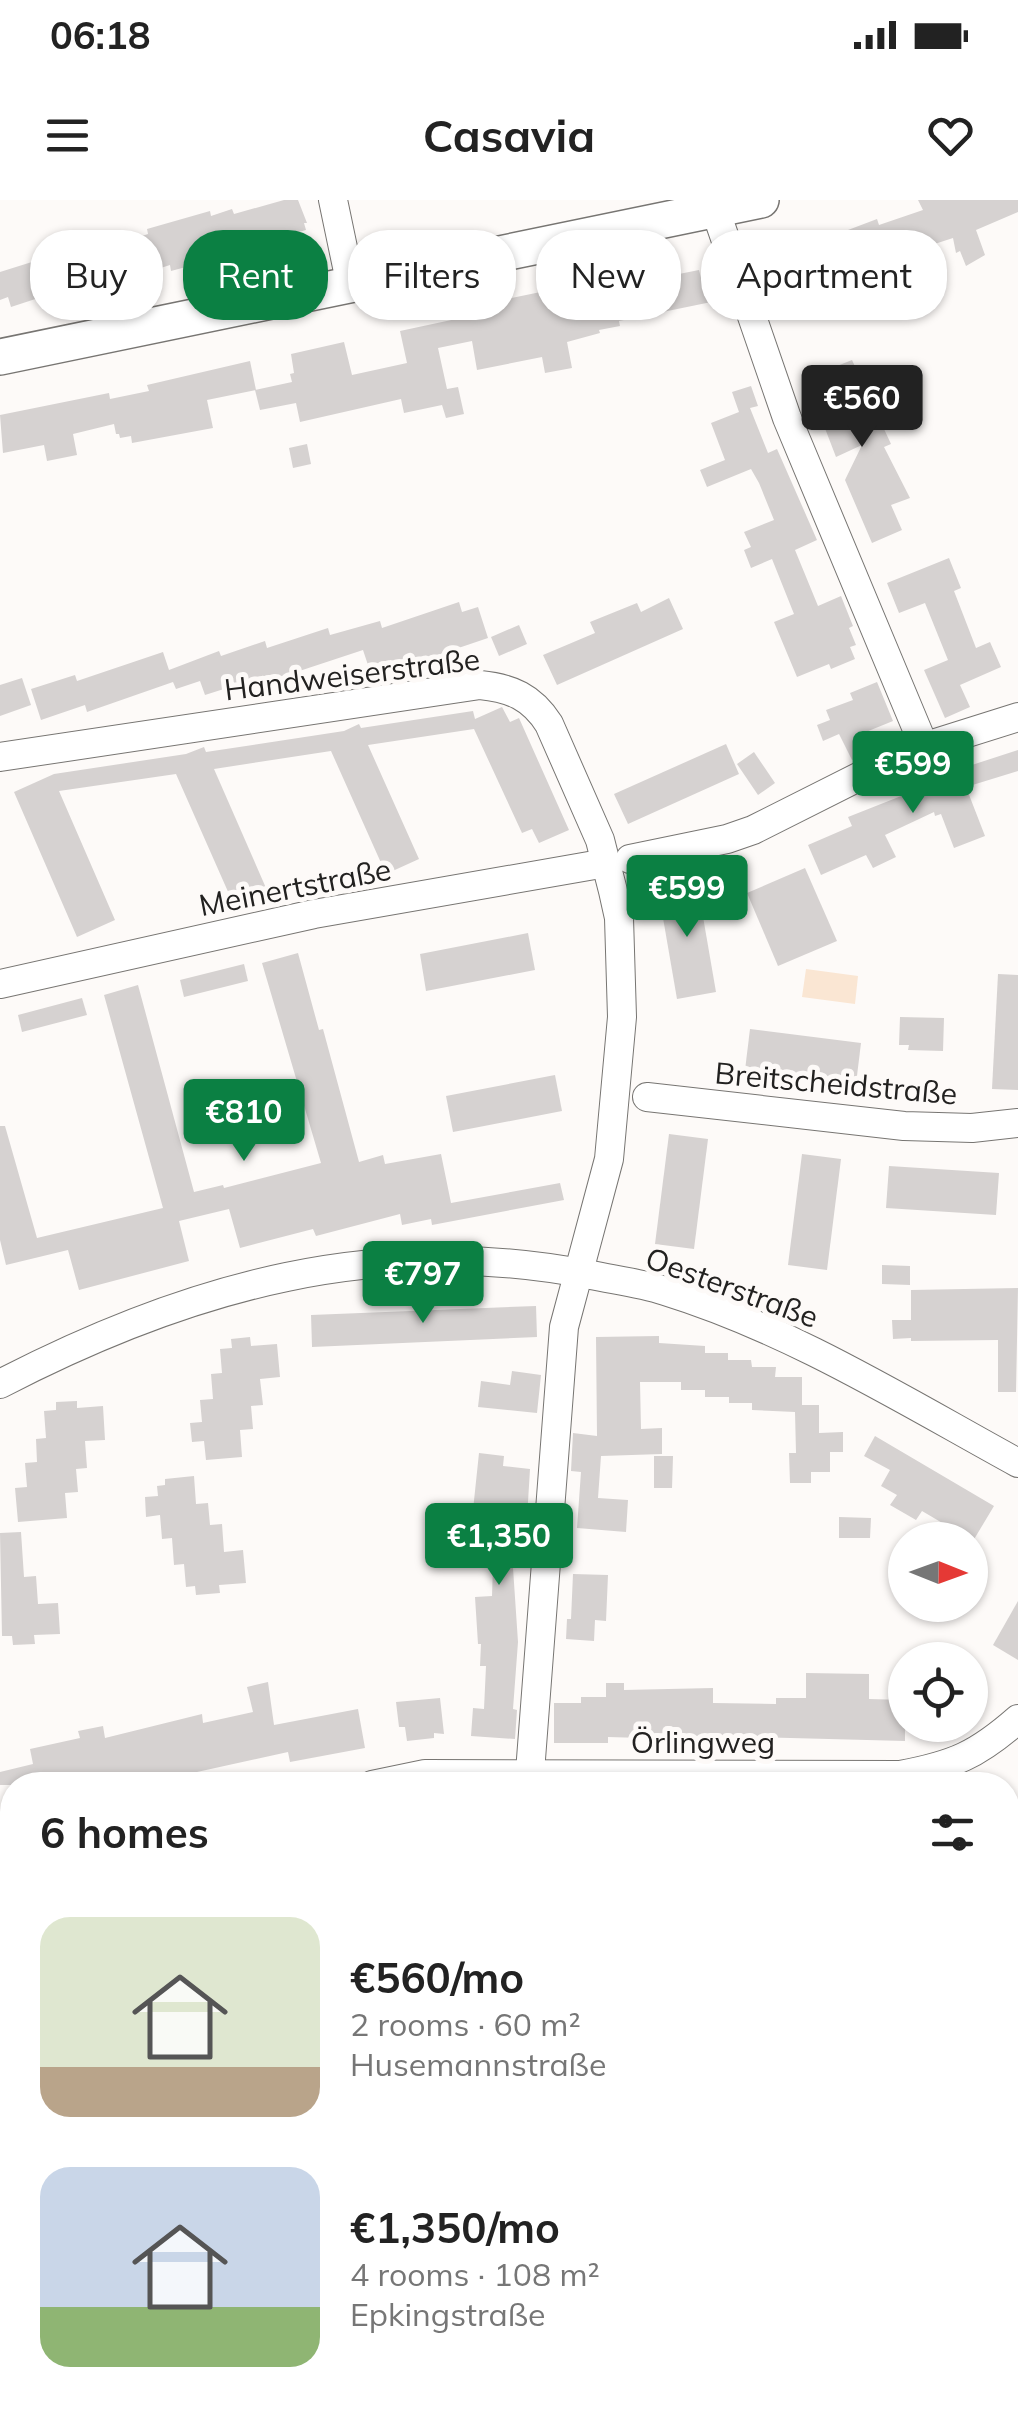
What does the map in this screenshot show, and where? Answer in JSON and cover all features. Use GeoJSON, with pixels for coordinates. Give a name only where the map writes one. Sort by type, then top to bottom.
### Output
{"type":"FeatureCollection","features":[{"type":"Feature","properties":{"kind":"main road"},"geometry":{"type":"LineString","coordinates":[[516,253],[762,200]]}},
{"type":"Feature","properties":{"kind":"main road"},"geometry":{"type":"LineString","coordinates":[[0,358],[348,287]]}},
{"type":"Feature","properties":{"kind":"street"},"geometry":{"type":"LineString","coordinates":[[333,200],[348,268]]}},
{"type":"Feature","properties":{"kind":"street"},"geometry":{"type":"LineString","coordinates":[[716,212],[787,418],[924,746]]}},
{"type":"Feature","properties":{"kind":"street","name":"Handweiserstraße"},"geometry":{"type":"LineString","coordinates":[[0,756],[460,687],[496,687],[527,698],[550,724],[600,840],[618,861],[622,978],[620,1060],[608,1159],[564,1327],[530,1772]]}},
{"type":"Feature","properties":{"kind":"street","name":"Meinertstraße"},"geometry":{"type":"LineString","coordinates":[[0,984],[314,914],[727,839],[924,746],[1018,716]]}},
{"type":"Feature","properties":{"kind":"street","name":"Breitscheidstraße"},"geometry":{"type":"LineString","coordinates":[[647,1096],[904,1126],[972,1128],[1018,1123]]}},
{"type":"Feature","properties":{"kind":"street","name":"Oesterstraße"},"geometry":{"type":"LineString","coordinates":[[0,1384],[156,1312],[224,1291],[312,1271],[388,1262],[452,1260],[534,1265],[665,1291],[787,1338],[1018,1463]]}},
{"type":"Feature","properties":{"kind":"street","name":"Örlingweg"},"geometry":{"type":"LineString","coordinates":[[916,1772],[944,1767],[986,1746],[1018,1719]]}},
{"type":"Feature","properties":{"kind":"shaded area"},"geometry":{"type":"Polygon","coordinates":[[[806,969],[858,976],[855,1004],[802,997],[806,969]]]}},
{"type":"Feature","properties":{"kind":"building"},"geometry":{"type":"Polygon","coordinates":[[[298,200],[306,230],[183,230],[183,268],[171,271],[170,265],[163,267],[163,230],[147,229],[210,211],[211,216],[232,209],[234,214],[298,200]]]}},
{"type":"Feature","properties":{"kind":"building"},"geometry":{"type":"Polygon","coordinates":[[[918,200],[1018,200],[1018,212],[976,230],[985,255],[966,266],[960,251],[956,253],[953,238],[947,240],[947,230],[848,230],[877,219],[879,225],[923,210],[918,200]]]}},
{"type":"Feature","properties":{"kind":"building"},"geometry":{"type":"Polygon","coordinates":[[[30,263],[30,301],[11,307],[8,297],[0,300],[0,272],[30,263]]]}},
{"type":"Feature","properties":{"kind":"building"},"geometry":{"type":"Polygon","coordinates":[[[699,270],[701,304],[681,308],[681,274],[699,270]]]}},
{"type":"Feature","properties":{"kind":"building"},"geometry":{"type":"Polygon","coordinates":[[[536,293],[536,320],[624,320],[619,321],[620,326],[567,342],[572,368],[545,373],[542,357],[477,370],[472,341],[438,348],[447,389],[458,387],[464,414],[446,418],[442,405],[404,413],[401,399],[300,422],[296,403],[260,410],[255,390],[292,382],[291,354],[344,342],[352,375],[407,363],[400,331],[451,320],[516,320],[516,297],[536,293]]]}},
{"type":"Feature","properties":{"kind":"building"},"geometry":{"type":"Polygon","coordinates":[[[852,360],[891,444],[884,447],[910,498],[891,505],[902,530],[872,543],[845,480],[862,445],[836,457],[811,392],[837,381],[832,368],[852,360]]]}},
{"type":"Feature","properties":{"kind":"building"},"geometry":{"type":"Polygon","coordinates":[[[250,361],[256,390],[207,400],[213,428],[132,443],[131,436],[120,438],[116,434],[114,424],[73,434],[77,455],[47,461],[44,445],[3,453],[0,415],[109,393],[110,399],[149,391],[147,385],[250,361]]]}},
{"type":"Feature","properties":{"kind":"building"},"geometry":{"type":"Polygon","coordinates":[[[751,386],[758,406],[750,408],[768,453],[777,449],[817,540],[795,550],[818,606],[841,596],[853,626],[849,628],[856,645],[850,647],[855,659],[797,677],[774,622],[794,614],[772,559],[751,568],[744,550],[751,547],[744,532],[774,520],[759,483],[751,469],[707,487],[700,470],[725,460],[711,423],[739,412],[732,392],[751,386]]]}},
{"type":"Feature","properties":{"kind":"building"},"geometry":{"type":"Polygon","coordinates":[[[307,444],[311,464],[293,468],[289,448],[307,444]]]}},
{"type":"Feature","properties":{"kind":"building"},"geometry":{"type":"Polygon","coordinates":[[[949,558],[961,588],[954,591],[976,648],[990,642],[1001,667],[960,685],[970,707],[945,718],[924,670],[948,660],[925,603],[899,613],[887,583],[949,558]]]}},
{"type":"Feature","properties":{"kind":"building"},"geometry":{"type":"Polygon","coordinates":[[[669,598],[683,629],[557,685],[543,655],[595,633],[590,622],[637,603],[641,612],[669,598]]]}},
{"type":"Feature","properties":{"kind":"building"},"geometry":{"type":"Polygon","coordinates":[[[459,602],[462,612],[478,607],[488,638],[411,664],[409,658],[370,671],[363,650],[251,687],[249,681],[205,695],[200,681],[176,689],[173,682],[87,712],[85,705],[41,720],[31,689],[75,675],[77,681],[163,652],[169,670],[219,651],[221,656],[265,641],[267,648],[328,628],[330,635],[380,621],[382,628],[459,602]]]}},
{"type":"Feature","properties":{"kind":"building"},"geometry":{"type":"Polygon","coordinates":[[[519,625],[527,644],[499,656],[491,637],[519,625]]]}},
{"type":"Feature","properties":{"kind":"building"},"geometry":{"type":"Polygon","coordinates":[[[22,678],[31,705],[0,716],[0,685],[22,678]]]}},
{"type":"Feature","properties":{"kind":"building"},"geometry":{"type":"Polygon","coordinates":[[[877,682],[893,721],[861,734],[869,752],[852,760],[839,734],[823,741],[817,725],[830,720],[826,710],[853,700],[850,693],[877,682]]]}},
{"type":"Feature","properties":{"kind":"building"},"geometry":{"type":"Polygon","coordinates":[[[502,707],[510,722],[519,718],[569,830],[539,843],[532,829],[522,833],[474,729],[368,745],[419,859],[386,874],[331,751],[214,769],[266,888],[233,903],[176,774],[59,791],[115,920],[77,937],[14,792],[54,774],[186,754],[204,747],[206,752],[344,731],[359,724],[361,728],[473,711],[475,719],[502,707]]]}},
{"type":"Feature","properties":{"kind":"building"},"geometry":{"type":"Polygon","coordinates":[[[726,744],[739,774],[628,824],[614,794],[726,744]]]}},
{"type":"Feature","properties":{"kind":"building"},"geometry":{"type":"Polygon","coordinates":[[[1018,750],[1018,771],[966,787],[985,836],[954,848],[941,814],[935,816],[934,812],[885,835],[896,857],[873,868],[866,855],[821,875],[808,845],[852,826],[848,817],[924,787],[922,782],[1018,750]]]}},
{"type":"Feature","properties":{"kind":"building"},"geometry":{"type":"Polygon","coordinates":[[[754,752],[775,783],[758,795],[737,764],[754,752]]]}},
{"type":"Feature","properties":{"kind":"building"},"geometry":{"type":"Polygon","coordinates":[[[805,868],[837,941],[778,966],[747,893],[805,868]]]}},
{"type":"Feature","properties":{"kind":"building"},"geometry":{"type":"Polygon","coordinates":[[[697,882],[716,992],[677,999],[658,889],[697,882]]]}},
{"type":"Feature","properties":{"kind":"building"},"geometry":{"type":"Polygon","coordinates":[[[528,933],[535,970],[426,991],[420,954],[528,933]]]}},
{"type":"Feature","properties":{"kind":"building"},"geometry":{"type":"Polygon","coordinates":[[[298,953],[359,1162],[383,1155],[385,1164],[441,1154],[451,1203],[560,1183],[564,1200],[432,1225],[431,1219],[402,1225],[400,1214],[316,1236],[313,1229],[240,1248],[229,1209],[179,1221],[189,1261],[79,1290],[68,1250],[6,1265],[0,1240],[0,1126],[5,1126],[37,1238],[163,1208],[104,995],[138,985],[194,1192],[321,1163],[262,963],[298,953]]]}},
{"type":"Feature","properties":{"kind":"building"},"geometry":{"type":"Polygon","coordinates":[[[244,964],[248,981],[184,997],[180,980],[244,964]]]}},
{"type":"Feature","properties":{"kind":"building"},"geometry":{"type":"Polygon","coordinates":[[[998,974],[1018,975],[1018,1090],[992,1089],[998,974]]]}},
{"type":"Feature","properties":{"kind":"building"},"geometry":{"type":"Polygon","coordinates":[[[82,998],[87,1015],[22,1032],[18,1015],[82,998]]]}},
{"type":"Feature","properties":{"kind":"building"},"geometry":{"type":"Polygon","coordinates":[[[900,1017],[944,1018],[943,1051],[908,1050],[909,1045],[899,1045],[900,1017]]]}},
{"type":"Feature","properties":{"kind":"building"},"geometry":{"type":"Polygon","coordinates":[[[750,1029],[861,1043],[856,1084],[745,1070],[750,1029]]]}},
{"type":"Feature","properties":{"kind":"building"},"geometry":{"type":"Polygon","coordinates":[[[555,1075],[562,1111],[453,1132],[446,1096],[555,1075]]]}},
{"type":"Feature","properties":{"kind":"building"},"geometry":{"type":"Polygon","coordinates":[[[669,1134],[708,1139],[694,1249],[655,1244],[669,1134]]]}},
{"type":"Feature","properties":{"kind":"building"},"geometry":{"type":"Polygon","coordinates":[[[802,1154],[841,1159],[827,1270],[788,1265],[802,1154]]]}},
{"type":"Feature","properties":{"kind":"building"},"geometry":{"type":"Polygon","coordinates":[[[889,1166],[999,1173],[996,1215],[886,1208],[889,1166]]]}},
{"type":"Feature","properties":{"kind":"building"},"geometry":{"type":"Polygon","coordinates":[[[882,1265],[910,1266],[910,1285],[882,1284],[882,1265]]]}},
{"type":"Feature","properties":{"kind":"building"},"geometry":{"type":"Polygon","coordinates":[[[1018,1288],[1016,1392],[998,1392],[998,1340],[893,1339],[892,1320],[911,1320],[911,1290],[1018,1288]]]}},
{"type":"Feature","properties":{"kind":"building"},"geometry":{"type":"Polygon","coordinates":[[[536,1306],[537,1337],[312,1347],[311,1315],[536,1306]]]}},
{"type":"Feature","properties":{"kind":"building"},"geometry":{"type":"Polygon","coordinates":[[[659,1336],[659,1343],[705,1346],[705,1353],[728,1353],[728,1360],[751,1360],[752,1367],[776,1367],[775,1377],[802,1377],[802,1405],[819,1405],[819,1433],[843,1432],[843,1452],[830,1452],[830,1472],[811,1472],[811,1483],[790,1483],[789,1453],[796,1453],[795,1412],[752,1410],[752,1403],[729,1403],[729,1397],[705,1397],[705,1390],[681,1390],[681,1382],[640,1382],[641,1429],[662,1428],[662,1454],[601,1456],[598,1498],[628,1500],[626,1532],[577,1528],[581,1472],[571,1471],[573,1433],[597,1436],[596,1337],[659,1336]]]}},
{"type":"Feature","properties":{"kind":"building"},"geometry":{"type":"Polygon","coordinates":[[[250,1337],[251,1346],[277,1344],[280,1377],[260,1379],[263,1405],[251,1406],[253,1429],[240,1430],[242,1457],[206,1460],[204,1441],[192,1442],[190,1423],[202,1422],[200,1400],[213,1399],[211,1374],[222,1373],[220,1349],[232,1348],[231,1339],[250,1337]]]}},
{"type":"Feature","properties":{"kind":"building"},"geometry":{"type":"Polygon","coordinates":[[[512,1371],[541,1375],[537,1413],[478,1407],[481,1381],[510,1385],[512,1371]]]}},
{"type":"Feature","properties":{"kind":"building"},"geometry":{"type":"Polygon","coordinates":[[[77,1401],[77,1408],[103,1406],[105,1440],[85,1441],[87,1468],[76,1469],[78,1492],[65,1493],[67,1518],[18,1522],[15,1488],[27,1487],[25,1463],[37,1462],[36,1439],[46,1438],[44,1411],[56,1410],[56,1402],[77,1401]]]}},
{"type":"Feature","properties":{"kind":"building"},"geometry":{"type":"Polygon","coordinates":[[[875,1436],[994,1506],[984,1522],[941,1522],[922,1511],[916,1520],[890,1505],[897,1495],[881,1486],[890,1470],[864,1456],[875,1436]]]}},
{"type":"Feature","properties":{"kind":"building"},"geometry":{"type":"Polygon","coordinates":[[[479,1453],[504,1456],[503,1466],[530,1469],[524,1568],[513,1568],[518,1642],[515,1739],[471,1736],[473,1708],[484,1709],[486,1666],[480,1666],[475,1597],[492,1596],[494,1533],[459,1532],[458,1510],[473,1510],[479,1453]]]}},
{"type":"Feature","properties":{"kind":"building"},"geometry":{"type":"Polygon","coordinates":[[[654,1456],[673,1456],[672,1488],[654,1488],[654,1456]]]}},
{"type":"Feature","properties":{"kind":"building"},"geometry":{"type":"Polygon","coordinates":[[[194,1476],[196,1504],[208,1503],[210,1525],[222,1524],[224,1552],[243,1550],[246,1583],[219,1585],[220,1593],[196,1595],[195,1586],[186,1587],[184,1564],[174,1565],[172,1538],[162,1539],[160,1515],[146,1517],[145,1497],[158,1496],[157,1486],[165,1485],[165,1479],[194,1476]]]}},
{"type":"Feature","properties":{"kind":"building"},"geometry":{"type":"Polygon","coordinates":[[[839,1517],[871,1518],[870,1538],[839,1538],[839,1517]]]}},
{"type":"Feature","properties":{"kind":"building"},"geometry":{"type":"Polygon","coordinates":[[[21,1532],[24,1577],[36,1576],[38,1604],[58,1603],[60,1634],[34,1635],[35,1644],[13,1645],[12,1636],[2,1636],[0,1533],[21,1532]]]}},
{"type":"Feature","properties":{"kind":"building"},"geometry":{"type":"Polygon","coordinates":[[[573,1574],[608,1575],[606,1621],[595,1620],[594,1641],[566,1639],[573,1574]]]}},
{"type":"Feature","properties":{"kind":"building"},"geometry":{"type":"Polygon","coordinates":[[[1018,1601],[1018,1660],[993,1645],[1018,1601]]]}},
{"type":"Feature","properties":{"kind":"building"},"geometry":{"type":"Polygon","coordinates":[[[806,1673],[869,1674],[869,1699],[888,1700],[888,1741],[712,1736],[712,1740],[608,1737],[608,1743],[554,1743],[554,1703],[581,1703],[581,1697],[606,1697],[606,1683],[624,1683],[624,1690],[713,1688],[713,1703],[776,1704],[776,1698],[806,1698],[806,1673]]]}},
{"type":"Feature","properties":{"kind":"building"},"geometry":{"type":"Polygon","coordinates":[[[268,1682],[274,1725],[358,1709],[365,1748],[290,1762],[288,1752],[197,1772],[0,1772],[33,1764],[30,1749],[80,1738],[78,1731],[103,1726],[105,1738],[202,1714],[203,1723],[253,1712],[247,1687],[268,1682]]]}},
{"type":"Feature","properties":{"kind":"building"},"geometry":{"type":"Polygon","coordinates":[[[440,1698],[444,1734],[407,1741],[405,1727],[399,1727],[396,1702],[440,1698]]]}}]}
